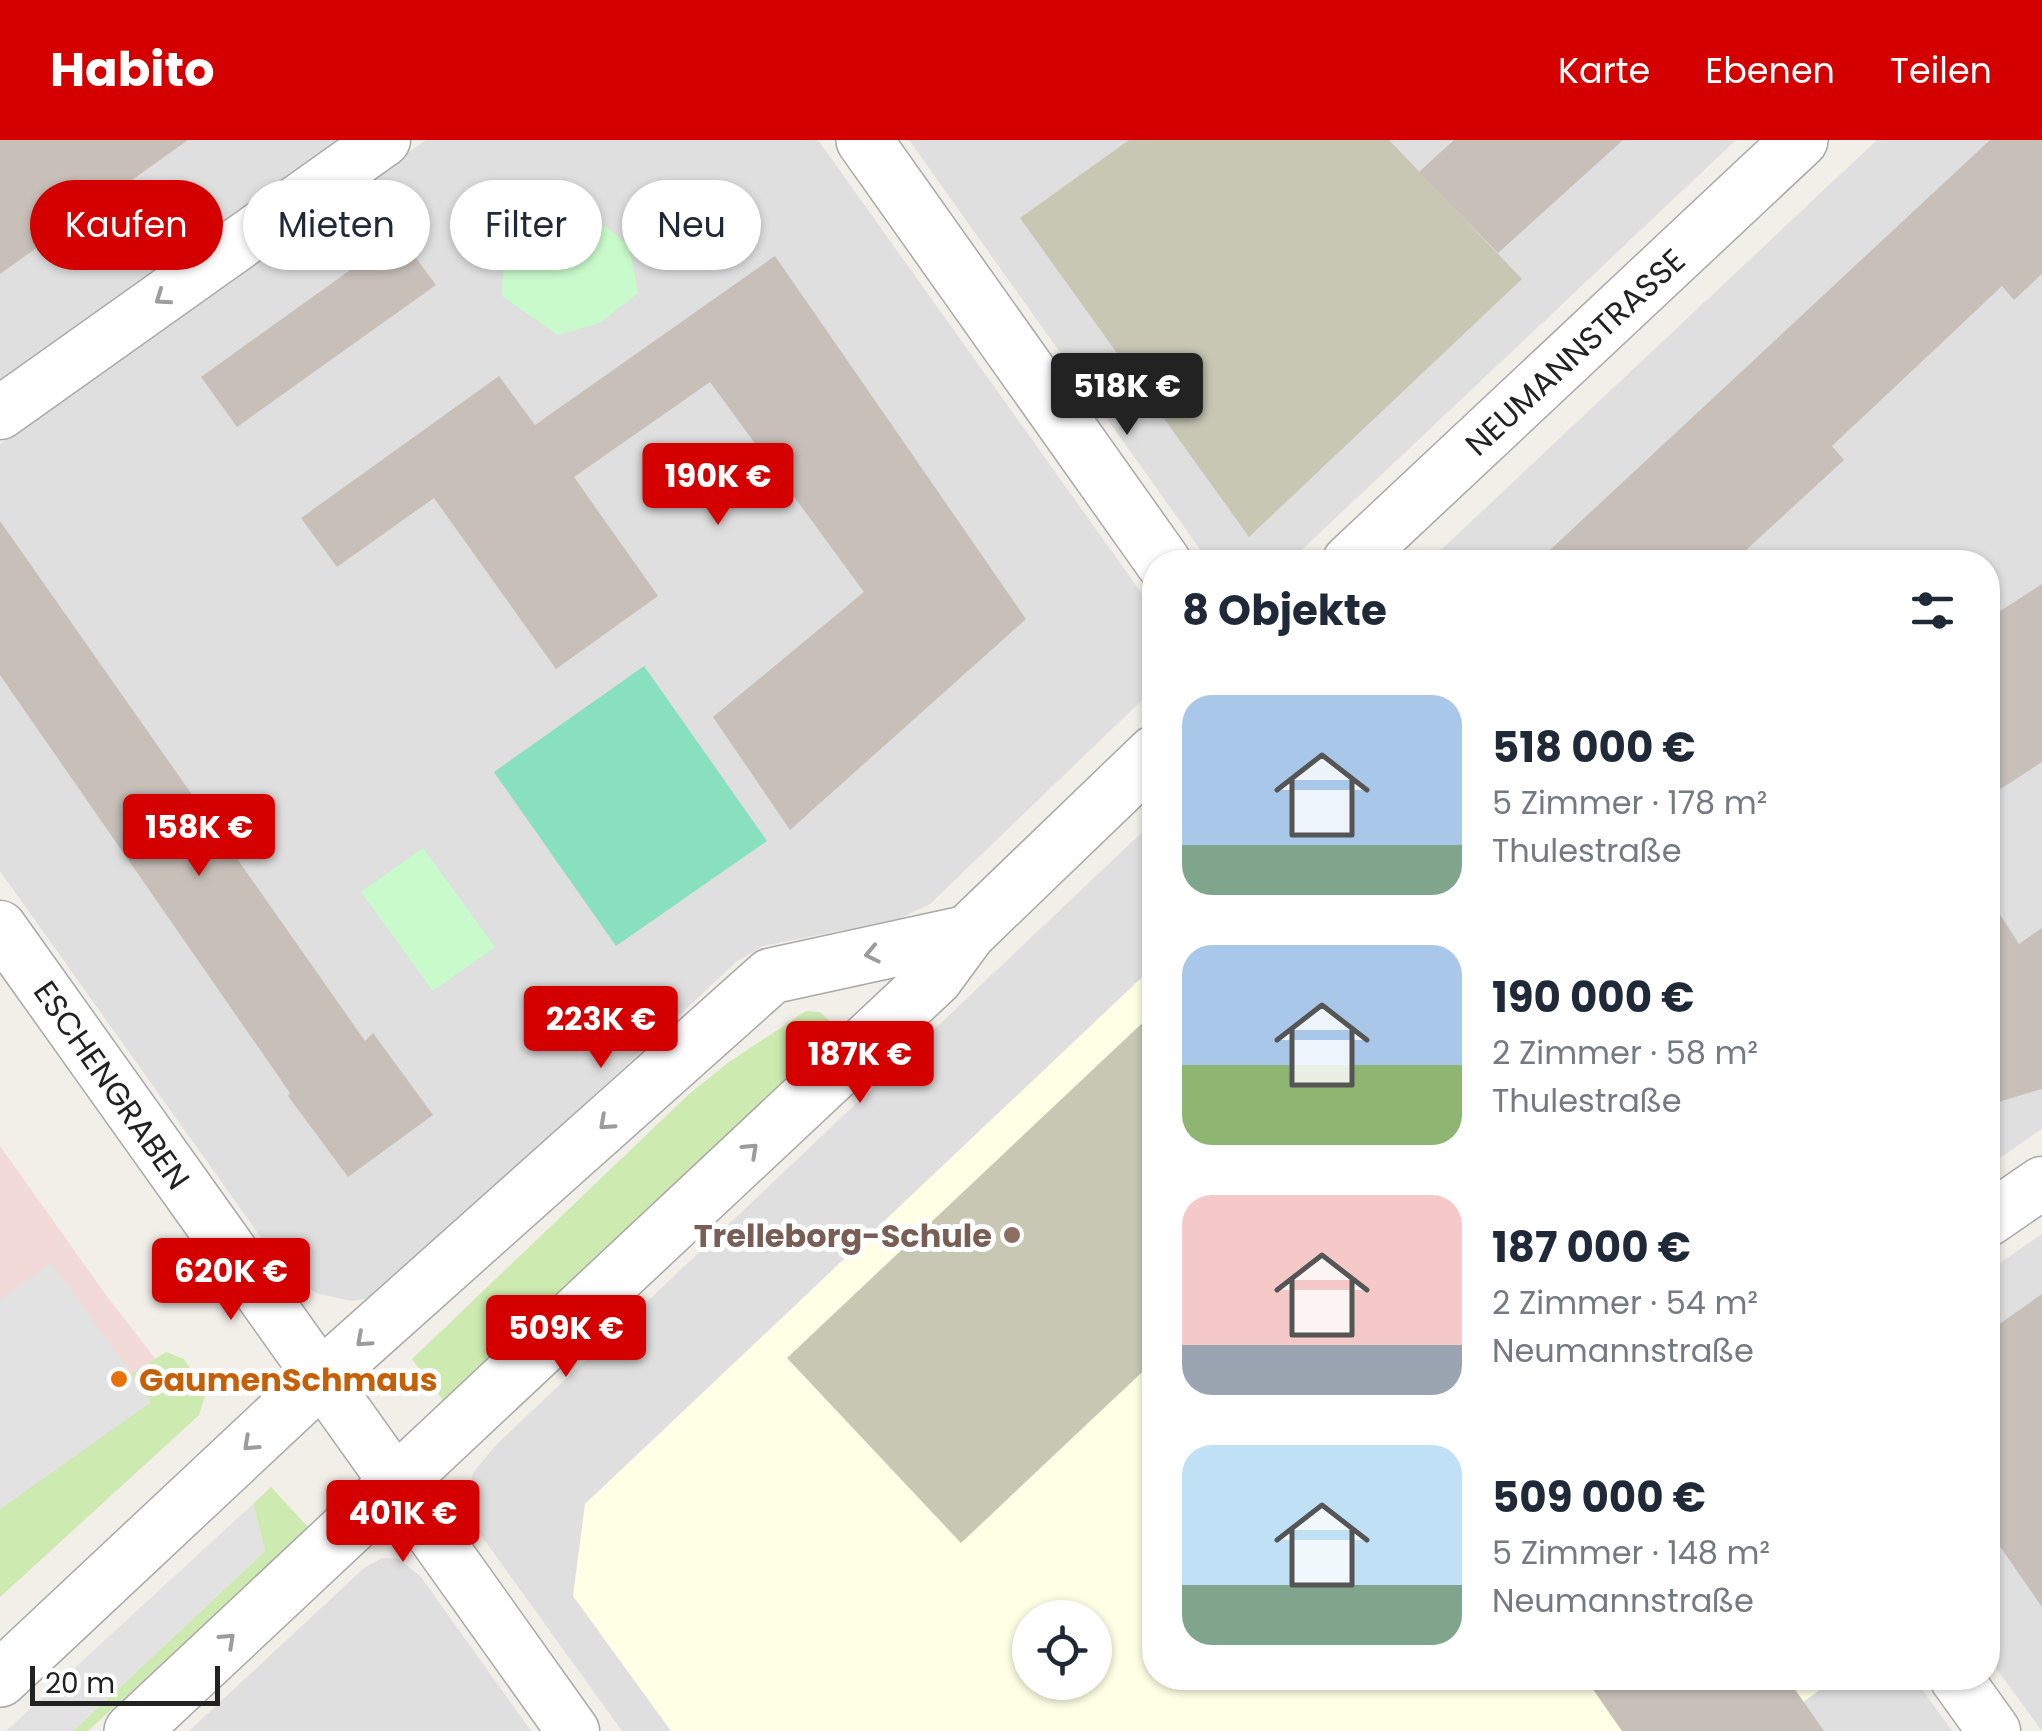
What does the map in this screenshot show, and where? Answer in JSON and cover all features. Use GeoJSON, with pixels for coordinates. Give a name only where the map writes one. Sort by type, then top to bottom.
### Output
{"type":"FeatureCollection","features":[{"type":"Feature","properties":{"kind":"street"},"geometry":{"type":"LineString","coordinates":[[0,413],[384,140]]}},
{"type":"Feature","properties":{"kind":"street"},"geometry":{"type":"LineString","coordinates":[[864,140],[1154,550]]}},
{"type":"Feature","properties":{"kind":"street","name":"NEUMANNSTRASSE"},"geometry":{"type":"LineString","coordinates":[[1363,550],[1800,140]]}},
{"type":"Feature","properties":{"kind":"street"},"geometry":{"type":"LineString","coordinates":[[132,1731],[935,978],[968,933],[1142,766]]}},
{"type":"Feature","properties":{"kind":"street","name":"ESCHENGRABEN"},"geometry":{"type":"LineString","coordinates":[[0,927],[573,1731]]}},
{"type":"Feature","properties":{"kind":"street"},"geometry":{"type":"LineString","coordinates":[[0,1679],[321,1378],[771,976],[968,933]]}},
{"type":"Feature","properties":{"kind":"street"},"geometry":{"type":"LineString","coordinates":[[2000,1212],[2042,1183]]}},
{"type":"Feature","properties":{"kind":"street"},"geometry":{"type":"LineString","coordinates":[[1965,1690],[1994,1731]]}},
{"type":"Feature","properties":{"kind":"shaded area"},"geometry":{"type":"Polygon","coordinates":[[[0,140],[344,140],[288,180],[243,180],[243,212],[223,227],[223,180],[30,180],[30,270],[162,270],[0,386],[0,140]]]}},
{"type":"Feature","properties":{"kind":"shaded area"},"geometry":{"type":"Polygon","coordinates":[[[426,140],[818,140],[1142,594],[1142,699],[930,904],[899,919],[763,946],[736,962],[391,1286],[365,1299],[351,1301],[316,1293],[287,1274],[0,871],[0,444],[244,270],[430,270],[430,180],[370,180],[426,140]]]}},
{"type":"Feature","properties":{"kind":"shaded area"},"geometry":{"type":"Polygon","coordinates":[[[909,140],[1736,140],[1302,550],[1200,550],[909,140]]]}},
{"type":"Feature","properties":{"kind":"shaded area"},"geometry":{"type":"Polygon","coordinates":[[[1129,140],[1389,140],[1522,279],[1249,537],[1020,218],[1129,140]]]}},
{"type":"Feature","properties":{"kind":"shaded area"},"geometry":{"type":"Polygon","coordinates":[[[1877,140],[2042,140],[2042,1129],[2000,1158],[2000,550],[1441,550],[1877,140]]]}},
{"type":"Feature","properties":{"kind":"shaded area","name":"Trelleborg-Schule"},"geometry":{"type":"Polygon","coordinates":[[[1142,832],[1142,1690],[1923,1690],[1952,1731],[622,1731],[475,1527],[466,1504],[473,1473],[495,1446],[1142,832]]]}},
{"type":"Feature","properties":{"kind":"shaded area","name":"Trelleborg-Schule"},"geometry":{"type":"Polygon","coordinates":[[[1142,977],[1142,1690],[1820,1690],[1763,1731],[671,1731],[573,1596],[585,1504],[1142,977]]]}},
{"type":"Feature","properties":{"kind":"shaded area"},"geometry":{"type":"Polygon","coordinates":[[[1142,1023],[1142,1372],[961,1543],[787,1358],[1142,1023]]]}},
{"type":"Feature","properties":{"kind":"shaded area"},"geometry":{"type":"Polygon","coordinates":[[[0,1146],[106,1295],[199,1415],[0,1597],[0,1146]]]}},
{"type":"Feature","properties":{"kind":"shaded area"},"geometry":{"type":"Polygon","coordinates":[[[2042,1234],[2042,1731],[2000,1673],[2000,1263],[2042,1234]]]}},
{"type":"Feature","properties":{"kind":"shaded area"},"geometry":{"type":"Polygon","coordinates":[[[51,1262],[151,1402],[0,1509],[0,1300],[51,1262]]]}},
{"type":"Feature","properties":{"kind":"shaded area"},"geometry":{"type":"Polygon","coordinates":[[[253,1504],[265,1551],[73,1731],[6,1731],[253,1504]]]}},
{"type":"Feature","properties":{"kind":"shaded area"},"geometry":{"type":"Polygon","coordinates":[[[382,1558],[399,1559],[421,1577],[531,1731],[189,1731],[364,1568],[382,1558]]]}},
{"type":"Feature","properties":{"kind":"green space"},"geometry":{"type":"Polygon","coordinates":[[[602,224],[622,240],[622,270],[634,270],[638,293],[600,323],[558,335],[502,296],[503,270],[602,270],[602,224]]]}},
{"type":"Feature","properties":{"kind":"green space"},"geometry":{"type":"Polygon","coordinates":[[[644,666],[767,841],[616,946],[494,772],[644,666]]]}},
{"type":"Feature","properties":{"kind":"green space"},"geometry":{"type":"Polygon","coordinates":[[[423,848],[495,947],[433,991],[361,892],[423,848]]]}},
{"type":"Feature","properties":{"kind":"green space"},"geometry":{"type":"Polygon","coordinates":[[[806,1011],[820,1012],[832,1023],[827,1041],[445,1403],[412,1359],[689,1094],[806,1011]]]}},
{"type":"Feature","properties":{"kind":"green space"},"geometry":{"type":"Polygon","coordinates":[[[166,1352],[184,1359],[206,1393],[199,1415],[0,1597],[0,1509],[150,1403],[131,1374],[166,1352]]]}},
{"type":"Feature","properties":{"kind":"green space"},"geometry":{"type":"Polygon","coordinates":[[[271,1487],[309,1528],[88,1731],[73,1731],[265,1551],[253,1504],[271,1487]]]}},
{"type":"Feature","properties":{"kind":"building"},"geometry":{"type":"Polygon","coordinates":[[[0,140],[188,140],[132,180],[30,180],[30,253],[0,274],[0,140]]]}},
{"type":"Feature","properties":{"kind":"building"},"geometry":{"type":"Polygon","coordinates":[[[1454,140],[1623,140],[1498,253],[1419,172],[1454,140]]]}},
{"type":"Feature","properties":{"kind":"building"},"geometry":{"type":"Polygon","coordinates":[[[1990,140],[2042,140],[2042,274],[2014,300],[2002,286],[1832,446],[1844,460],[1746,550],[1550,550],[1990,140]]]}},
{"type":"Feature","properties":{"kind":"building"},"geometry":{"type":"Polygon","coordinates":[[[775,256],[1026,619],[790,830],[713,717],[864,592],[710,382],[574,477],[658,596],[556,669],[434,498],[337,567],[301,518],[499,376],[535,425],[755,270],[761,270],[775,256]]]}},
{"type":"Feature","properties":{"kind":"building"},"geometry":{"type":"Polygon","coordinates":[[[350,270],[425,270],[436,285],[237,427],[201,377],[350,270]]]}},
{"type":"Feature","properties":{"kind":"building"},"geometry":{"type":"Polygon","coordinates":[[[0,521],[365,1041],[373,1033],[433,1115],[348,1177],[288,1096],[290,1093],[0,675],[0,521]]]}},
{"type":"Feature","properties":{"kind":"building"},"geometry":{"type":"Polygon","coordinates":[[[2042,584],[2042,762],[2000,789],[2000,611],[2042,584]]]}},
{"type":"Feature","properties":{"kind":"building"},"geometry":{"type":"Polygon","coordinates":[[[2000,915],[2019,944],[2042,928],[2042,1089],[2000,1101],[2000,915]]]}},
{"type":"Feature","properties":{"kind":"building"},"geometry":{"type":"Polygon","coordinates":[[[2042,1294],[2042,1607],[2000,1546],[2000,1324],[2042,1294]]]}},
{"type":"Feature","properties":{"kind":"building"},"geometry":{"type":"Polygon","coordinates":[[[1593,1690],[1795,1690],[1824,1731],[1622,1731],[1593,1690]]]}},
{"type":"Feature","properties":{"kind":"place","name":"Trelleborg-Schule"},"geometry":{"type":"Point","coordinates":[1012,1235]}},
{"type":"Feature","properties":{"kind":"place","name":"GaumenSchmaus"},"geometry":{"type":"Point","coordinates":[119,1379]}}]}
